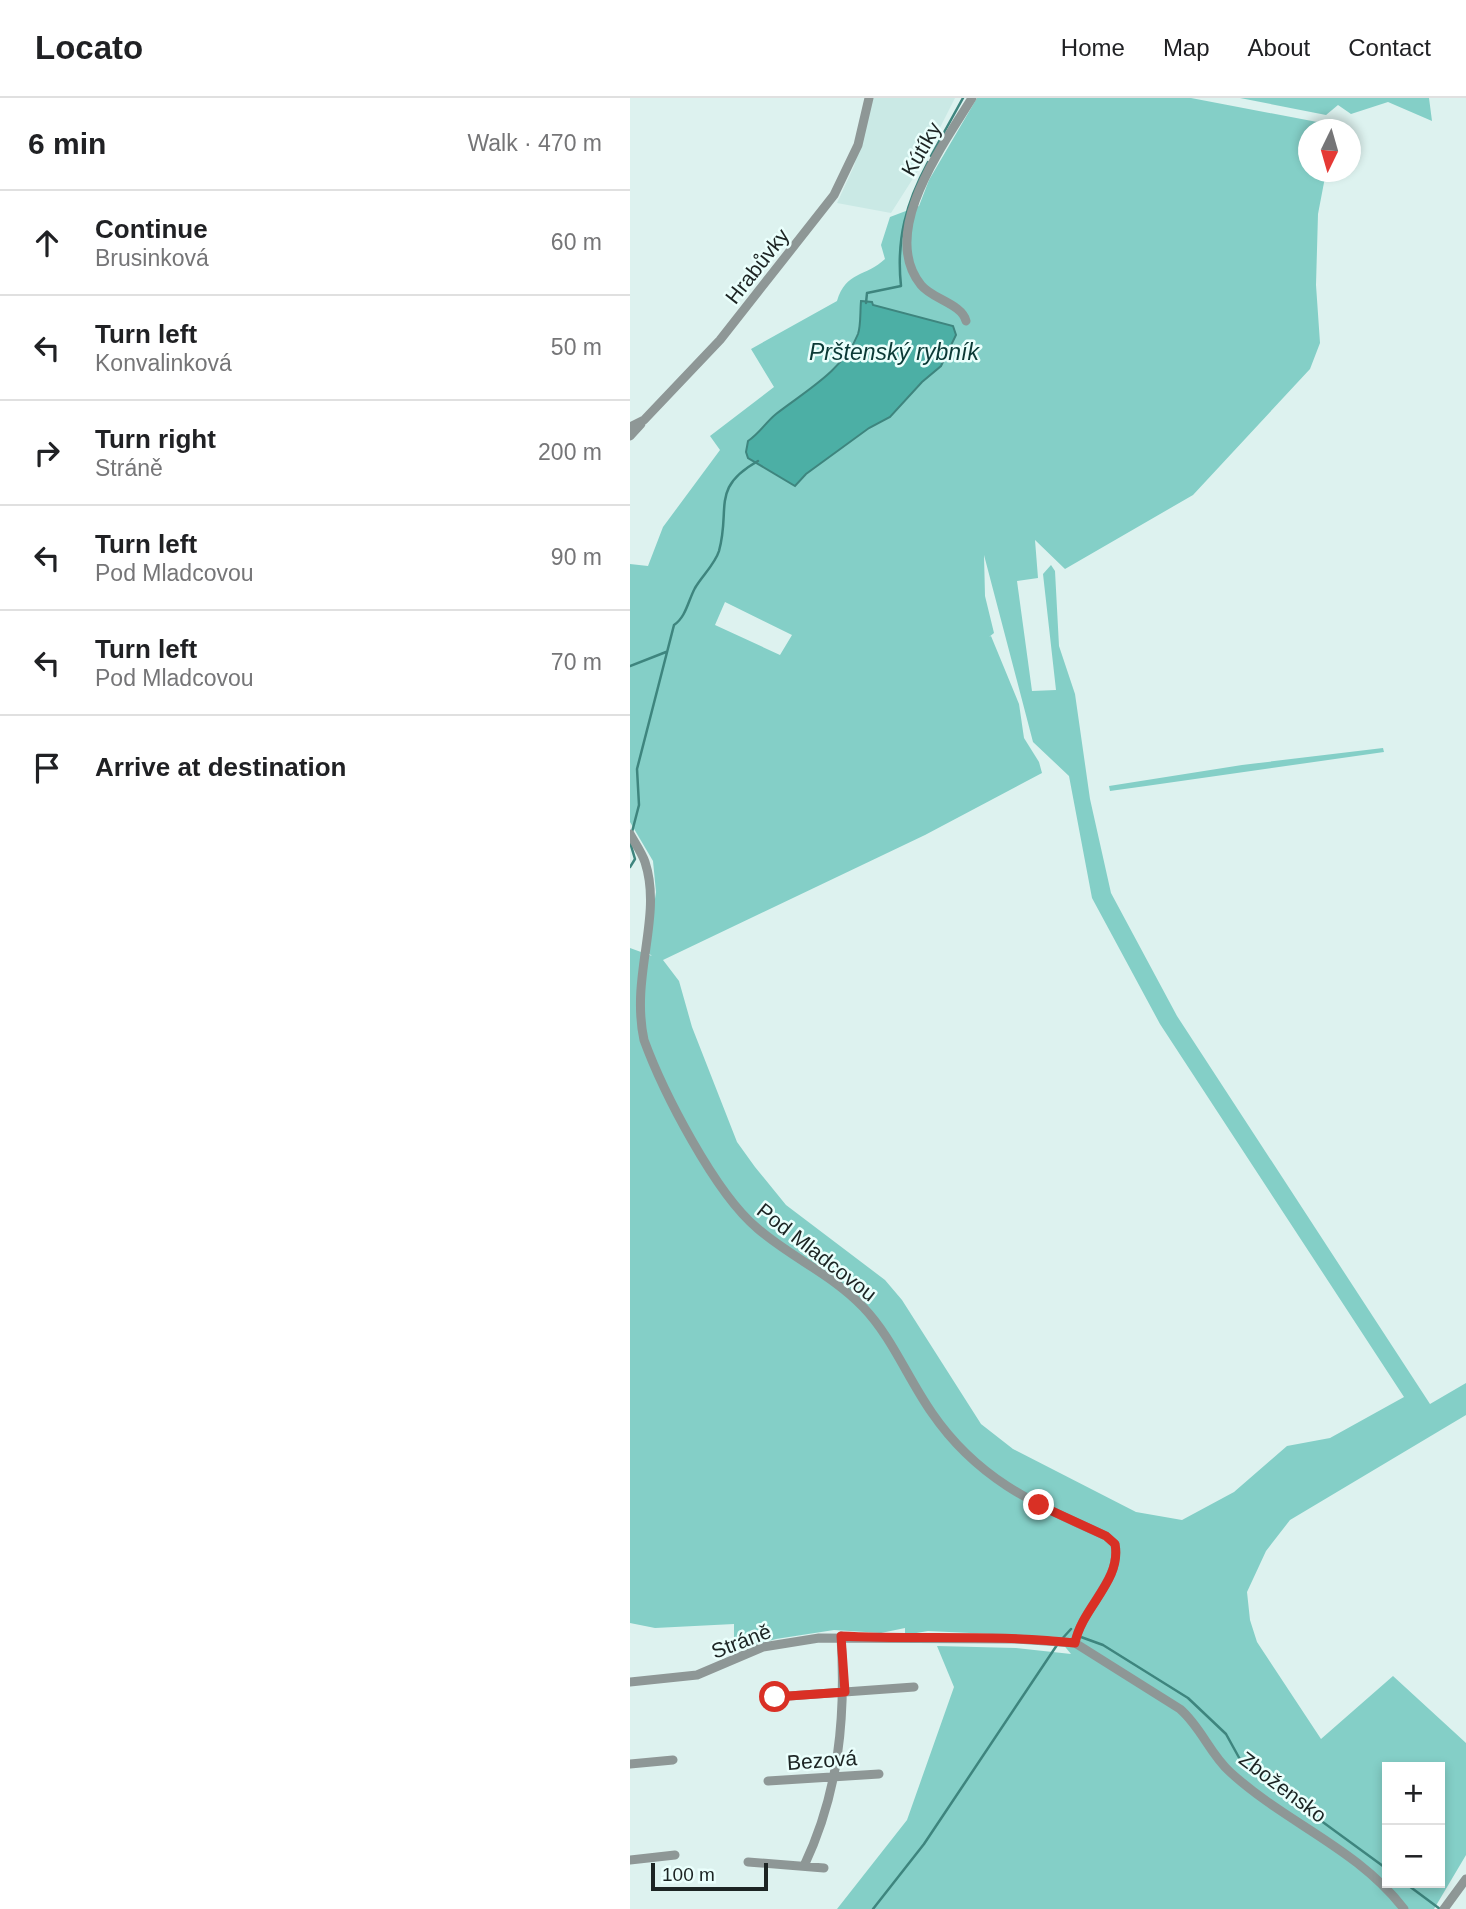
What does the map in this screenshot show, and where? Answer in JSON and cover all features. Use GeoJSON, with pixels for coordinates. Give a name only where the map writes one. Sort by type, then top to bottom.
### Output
{"type":"FeatureCollection","features":[{"type":"Feature","properties":{"kind":"street","name":"Hrabůvky"},"geometry":{"type":"LineString","coordinates":[[630,427],[644,420],[720,340],[834,195],[858,145],[869,98]]}},
{"type":"Feature","properties":{"kind":"street","name":"Kútíky"},"geometry":{"type":"LineString","coordinates":[[966,321],[960,311],[927,292],[917,280],[911,267],[908,239],[916,192],[972,98]]}},
{"type":"Feature","properties":{"kind":"street"},"geometry":{"type":"LineString","coordinates":[[630,436],[644,420]]}},
{"type":"Feature","properties":{"kind":"street","name":"Pod Mladcovou"},"geometry":{"type":"LineString","coordinates":[[630,834],[648,878],[644,932],[636,979],[640,1027],[657,1071],[711,1171],[735,1207],[757,1228],[864,1308],[932,1413],[978,1467],[1009,1490],[1106,1536],[1115,1544],[1118,1557],[1114,1572],[1079,1624],[1075,1643]]}},
{"type":"Feature","properties":{"kind":"street"},"geometry":{"type":"LineString","coordinates":[[804,1866],[822,1825],[836,1777],[845,1692],[841,1636]]}},
{"type":"Feature","properties":{"kind":"street","name":"Stráně"},"geometry":{"type":"LineString","coordinates":[[630,1682],[696,1675],[763,1647],[841,1636],[911,1639],[951,1637],[1075,1643]]}},
{"type":"Feature","properties":{"kind":"street","name":"Zbožensko"},"geometry":{"type":"LineString","coordinates":[[1075,1643],[1180,1709],[1194,1721],[1230,1772],[1308,1830],[1354,1858],[1387,1886],[1404,1909]]}},
{"type":"Feature","properties":{"kind":"street"},"geometry":{"type":"LineString","coordinates":[[775,1697],[914,1687]]}},
{"type":"Feature","properties":{"kind":"street"},"geometry":{"type":"LineString","coordinates":[[630,1764],[673,1760]]}},
{"type":"Feature","properties":{"kind":"street","name":"Bezová"},"geometry":{"type":"LineString","coordinates":[[768,1781],[879,1774]]}},
{"type":"Feature","properties":{"kind":"street"},"geometry":{"type":"LineString","coordinates":[[630,1860],[675,1855]]}},
{"type":"Feature","properties":{"kind":"street"},"geometry":{"type":"LineString","coordinates":[[748,1862],[824,1868]]}},
{"type":"Feature","properties":{"kind":"street"},"geometry":{"type":"LineString","coordinates":[[1444,1909],[1466,1880]]}},
{"type":"Feature","properties":{"kind":"shaded area"},"geometry":{"type":"Polygon","coordinates":[[[873,98],[955,98],[919,169],[891,213],[837,203],[854,166],[873,98]]]}},
{"type":"Feature","properties":{"kind":"shaded area"},"geometry":{"type":"Polygon","coordinates":[[[977,98],[1191,98],[1301,119],[1298,119],[1298,182],[1324,182],[1318,214],[1316,285],[1320,343],[1310,369],[1193,495],[1065,569],[1035,540],[1038,578],[1017,581],[1032,691],[1056,690],[1043,574],[1051,565],[1055,571],[1059,646],[1075,694],[1090,799],[1111,893],[1177,1016],[1430,1404],[1466,1383],[1466,1415],[1290,1520],[1266,1551],[1247,1592],[1250,1620],[1257,1642],[1321,1739],[1393,1676],[1466,1743],[1466,1855],[1434,1909],[837,1909],[907,1820],[954,1687],[937,1646],[1016,1648],[1071,1654],[1057,1637],[928,1631],[905,1635],[905,1628],[881,1633],[834,1630],[776,1639],[734,1651],[730,1646],[734,1644],[734,1624],[655,1628],[630,1623],[630,948],[652,956],[647,952],[656,892],[653,861],[630,822],[630,564],[648,566],[663,527],[720,450],[710,436],[774,387],[751,349],[837,301],[851,279],[885,259],[881,245],[890,217],[919,206],[929,180],[977,98]],[[984,555],[985,596],[994,633],[989,637],[991,636],[1019,704],[1024,738],[1039,762],[1042,773],[925,835],[663,960],[679,981],[692,1027],[737,1142],[786,1205],[885,1280],[902,1300],[981,1424],[1013,1449],[1136,1512],[1182,1520],[1234,1492],[1287,1446],[1330,1438],[1404,1397],[1160,1024],[1092,898],[1069,776],[1033,742],[984,555]],[[725,602],[715,625],[780,655],[792,635],[725,602]]]}},
{"type":"Feature","properties":{"kind":"shaded area"},"geometry":{"type":"Polygon","coordinates":[[[1240,98],[1429,98],[1432,121],[1388,102],[1351,114],[1338,105],[1326,115],[1240,98]]]}},
{"type":"Feature","properties":{"kind":"shaded area"},"geometry":{"type":"Polygon","coordinates":[[[1383,748],[1384,752],[1110,791],[1109,786],[1242,765],[1383,748]]]}},
{"type":"Feature","properties":{"kind":"water","name":"Prštenský rybník"},"geometry":{"type":"Polygon","coordinates":[[[861,301],[953,326],[956,335],[941,366],[922,382],[890,417],[869,428],[806,474],[795,486],[748,458],[748,441],[776,414],[822,379],[843,359],[858,334],[861,301]]]}},
{"type":"Feature","properties":{"kind":"waterway"},"geometry":{"type":"LineString","coordinates":[[931,156],[963,98]]}},
{"type":"Feature","properties":{"kind":"waterway"},"geometry":{"type":"LineString","coordinates":[[866,303],[867,293],[901,286],[900,253],[904,222],[928,162]]}},
{"type":"Feature","properties":{"kind":"waterway"},"geometry":{"type":"LineString","coordinates":[[632,832],[639,805],[637,769],[674,625],[681,618],[695,588],[717,556],[722,536],[725,500],[733,480],[758,461]]}},
{"type":"Feature","properties":{"kind":"waterway"},"geometry":{"type":"LineString","coordinates":[[630,666],[666,652]]}},
{"type":"Feature","properties":{"kind":"waterway"},"geometry":{"type":"LineString","coordinates":[[630,842],[635,859],[630,867]]}},
{"type":"Feature","properties":{"kind":"waterway"},"geometry":{"type":"LineString","coordinates":[[1061,1640],[1071,1629]]}},
{"type":"Feature","properties":{"kind":"waterway"},"geometry":{"type":"LineString","coordinates":[[1081,1637],[1103,1645],[1188,1698],[1226,1734],[1242,1763],[1382,1865]]}},
{"type":"Feature","properties":{"kind":"waterway"},"geometry":{"type":"LineString","coordinates":[[873,1909],[924,1844],[1057,1645]]}},
{"type":"Feature","properties":{"kind":"waterway"},"geometry":{"type":"LineString","coordinates":[[1412,1888],[1440,1909]]}},
{"type":"Feature","properties":{"kind":"route"},"geometry":{"type":"LineString","coordinates":[[775,1697],[845,1692],[841,1636],[911,1639],[951,1637],[1075,1643],[1079,1624],[1114,1572],[1118,1557],[1115,1544],[1106,1536],[1039,1505]]}}]}
